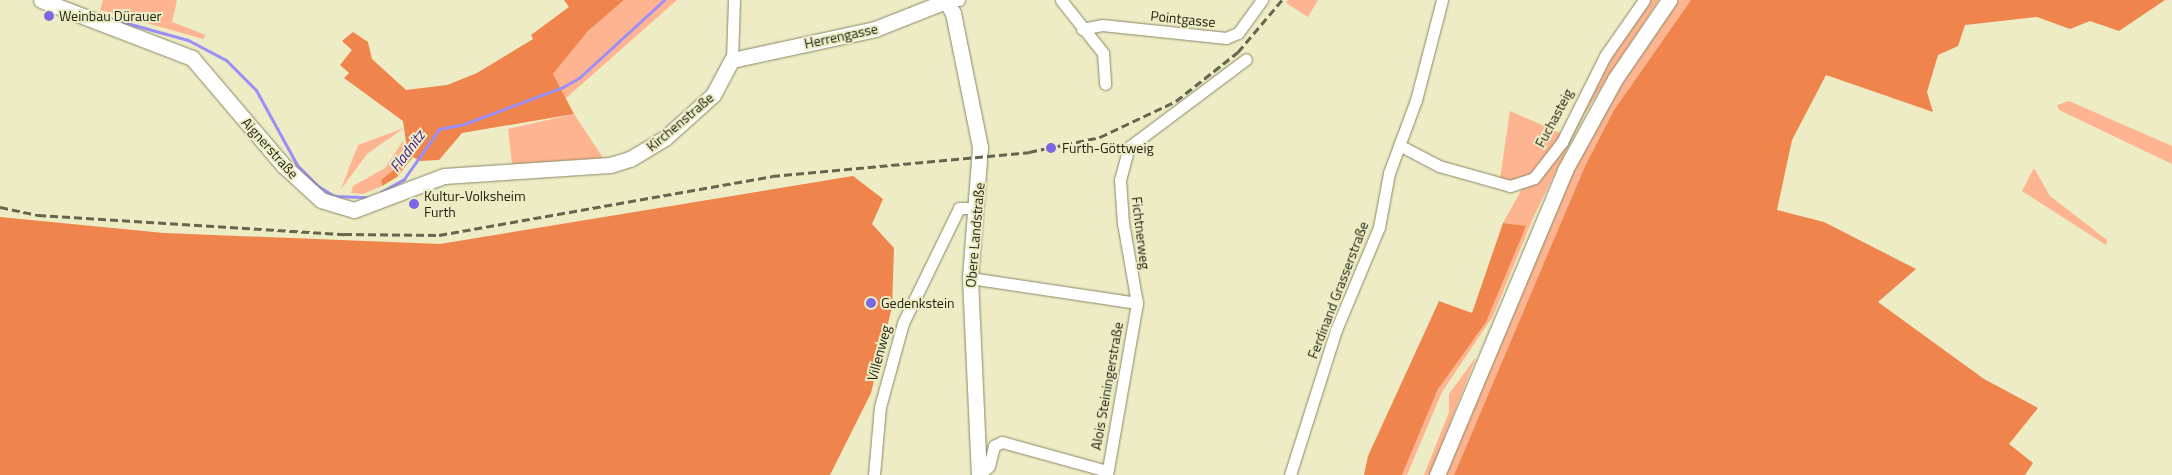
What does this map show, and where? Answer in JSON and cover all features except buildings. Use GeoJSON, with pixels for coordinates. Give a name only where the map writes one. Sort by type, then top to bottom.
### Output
{"type":"FeatureCollection","features":[{"type":"Feature","properties":{"kind":"street","name":"Aignerstraße"},"geometry":{"type":"LineString","coordinates":[[41,0],[192,58],[284,166],[331,205],[366,208],[444,176],[521,171]]}},
{"type":"Feature","properties":{"kind":"street"},"geometry":{"type":"LineString","coordinates":[[732,60],[734,0]]}},
{"type":"Feature","properties":{"kind":"street","name":"Herrengasse"},"geometry":{"type":"LineString","coordinates":[[732,60],[875,29],[950,0]]}},
{"type":"Feature","properties":{"kind":"street","name":"Obere Landstraße"},"geometry":{"type":"LineString","coordinates":[[950,0],[974,107],[980,147],[970,278],[979,475]]}},
{"type":"Feature","properties":{"kind":"street"},"geometry":{"type":"LineString","coordinates":[[1062,0],[1082,29],[1103,53],[1105,84]]}},
{"type":"Feature","properties":{"kind":"street","name":"Pointgasse"},"geometry":{"type":"LineString","coordinates":[[1082,29],[1102,25],[1226,38],[1238,33],[1262,0]]}},
{"type":"Feature","properties":{"kind":"street","name":"Ferdinand Grasserstraße"},"geometry":{"type":"LineString","coordinates":[[1290,475],[1336,330],[1379,227],[1399,145],[1442,0]]}},
{"type":"Feature","properties":{"kind":"street","name":"Fuchasteig"},"geometry":{"type":"LineString","coordinates":[[1399,145],[1440,166],[1510,186],[1534,178],[1562,142],[1605,56],[1644,0]]}},
{"type":"Feature","properties":{"kind":"street"},"geometry":{"type":"LineString","coordinates":[[1437,475],[1565,170],[1615,79],[1669,0]]}},
{"type":"Feature","properties":{"kind":"street","name":"Fichtnerweg"},"geometry":{"type":"LineString","coordinates":[[1137,303],[1122,223],[1120,180],[1129,146],[1246,58]]}},
{"type":"Feature","properties":{"kind":"street","name":"Kirchenstraße"},"geometry":{"type":"LineString","coordinates":[[521,171],[610,165],[650,149],[713,95],[732,60]]}},
{"type":"Feature","properties":{"kind":"street","name":"Villenweg"},"geometry":{"type":"LineString","coordinates":[[874,475],[880,407],[903,323],[959,208],[976,208]]}},
{"type":"Feature","properties":{"kind":"street"},"geometry":{"type":"LineString","coordinates":[[970,278],[1137,303]]}},
{"type":"Feature","properties":{"kind":"street","name":"Alois Steiningerstraße"},"geometry":{"type":"LineString","coordinates":[[1107,473],[1137,303]]}},
{"type":"Feature","properties":{"kind":"street"},"geometry":{"type":"LineString","coordinates":[[979,475],[989,466],[994,446],[1002,442],[1107,473]]}},
{"type":"Feature","properties":{"kind":"shaded area"},"geometry":{"type":"Polygon","coordinates":[[[103,0],[177,0],[172,22],[206,35],[203,39],[100,10],[103,0]]]}},
{"type":"Feature","properties":{"kind":"shaded area"},"geometry":{"type":"Polygon","coordinates":[[[564,0],[624,0],[588,31],[553,74],[574,114],[462,133],[439,160],[420,161],[413,157],[397,177],[382,186],[381,180],[396,168],[407,149],[403,121],[344,78],[349,73],[340,65],[352,50],[342,41],[353,32],[368,42],[372,59],[406,90],[447,85],[477,73],[533,39],[531,35],[569,7],[564,0]]]}},
{"type":"Feature","properties":{"kind":"shaded area"},"geometry":{"type":"Polygon","coordinates":[[[624,0],[677,0],[565,99],[553,74],[588,31],[624,0]]]}},
{"type":"Feature","properties":{"kind":"shaded area"},"geometry":{"type":"Polygon","coordinates":[[[1288,0],[1318,0],[1308,17],[1286,3],[1288,0]]]}},
{"type":"Feature","properties":{"kind":"shaded area"},"geometry":{"type":"Polygon","coordinates":[[[1647,0],[1659,0],[1585,113],[1533,218],[1493,316],[1442,392],[1407,475],[1402,475],[1438,389],[1526,227],[1503,223],[1523,187],[1536,180],[1647,0]]]}},
{"type":"Feature","properties":{"kind":"shaded area"},"geometry":{"type":"Polygon","coordinates":[[[1679,0],[1691,0],[1614,110],[1585,166],[1454,475],[1445,475],[1572,173],[1622,83],[1679,0]]]}},
{"type":"Feature","properties":{"kind":"shaded area"},"geometry":{"type":"Polygon","coordinates":[[[1691,0],[2165,0],[2119,31],[2090,21],[2070,29],[2037,17],[1965,25],[1958,46],[1938,55],[1927,92],[1933,112],[1826,75],[1792,140],[1777,210],[1824,222],[1916,269],[1878,302],[1984,379],[2038,408],[2009,444],[2033,463],[2025,475],[1454,475],[1585,166],[1614,110],[1691,0]]]}},
{"type":"Feature","properties":{"kind":"shaded area"},"geometry":{"type":"Polygon","coordinates":[[[2069,101],[2172,146],[2172,164],[2059,110],[2057,105],[2069,101]]]}},
{"type":"Feature","properties":{"kind":"shaded area"},"geometry":{"type":"Polygon","coordinates":[[[1510,111],[1563,134],[1532,175],[1511,182],[1500,178],[1510,111]]]}},
{"type":"Feature","properties":{"kind":"shaded area"},"geometry":{"type":"Polygon","coordinates":[[[574,114],[603,158],[512,164],[508,129],[574,114]]]}},
{"type":"Feature","properties":{"kind":"shaded area"},"geometry":{"type":"Polygon","coordinates":[[[404,128],[367,154],[341,189],[358,145],[404,128]]]}},
{"type":"Feature","properties":{"kind":"shaded area"},"geometry":{"type":"Polygon","coordinates":[[[403,141],[407,149],[396,168],[381,180],[382,186],[363,194],[351,193],[353,186],[385,168],[403,141]]]}},
{"type":"Feature","properties":{"kind":"shaded area"},"geometry":{"type":"Polygon","coordinates":[[[2034,168],[2050,196],[2107,240],[2106,245],[2022,191],[2034,168]]]}},
{"type":"Feature","properties":{"kind":"shaded area"},"geometry":{"type":"Polygon","coordinates":[[[853,176],[883,199],[872,224],[894,248],[892,307],[871,393],[830,475],[0,475],[0,217],[164,233],[440,244],[853,176]]]}},
{"type":"Feature","properties":{"kind":"shaded area"},"geometry":{"type":"Polygon","coordinates":[[[1503,223],[1526,226],[1486,322],[1438,389],[1402,475],[1364,475],[1368,456],[1439,301],[1472,313],[1503,223]]]}},
{"type":"Feature","properties":{"kind":"shaded area"},"geometry":{"type":"Polygon","coordinates":[[[1476,357],[1430,475],[1424,475],[1449,412],[1449,394],[1476,357]]]}},
{"type":"Feature","properties":{"kind":"waterway","name":"Fladnitz"},"geometry":{"type":"LineString","coordinates":[[381,192],[404,179],[439,129],[464,124],[563,87],[580,77],[664,0]]}},
{"type":"Feature","properties":{"kind":"waterway","name":"Fladnitz"},"geometry":{"type":"LineString","coordinates":[[105,17],[188,40],[226,60],[256,90],[297,165],[318,186],[334,196],[368,197]]}},
{"type":"Feature","properties":{"kind":"railway"},"geometry":{"type":"LineString","coordinates":[[0,207],[38,215],[344,234],[439,235],[772,176],[1029,152],[1100,137],[1176,101],[1238,52],[1282,0]]}},
{"type":"Feature","properties":{"kind":"place","name":"Weinbau Dürauer"},"geometry":{"type":"Point","coordinates":[49,16]}},
{"type":"Feature","properties":{"kind":"place","name":"Furth-Göttweig"},"geometry":{"type":"Point","coordinates":[1051,148]}},
{"type":"Feature","properties":{"kind":"place","name":"Kultur-Volksheim Furth"},"geometry":{"type":"Point","coordinates":[414,204]}},
{"type":"Feature","properties":{"kind":"place","name":"Gedenkstein"},"geometry":{"type":"Point","coordinates":[871,303]}}]}
